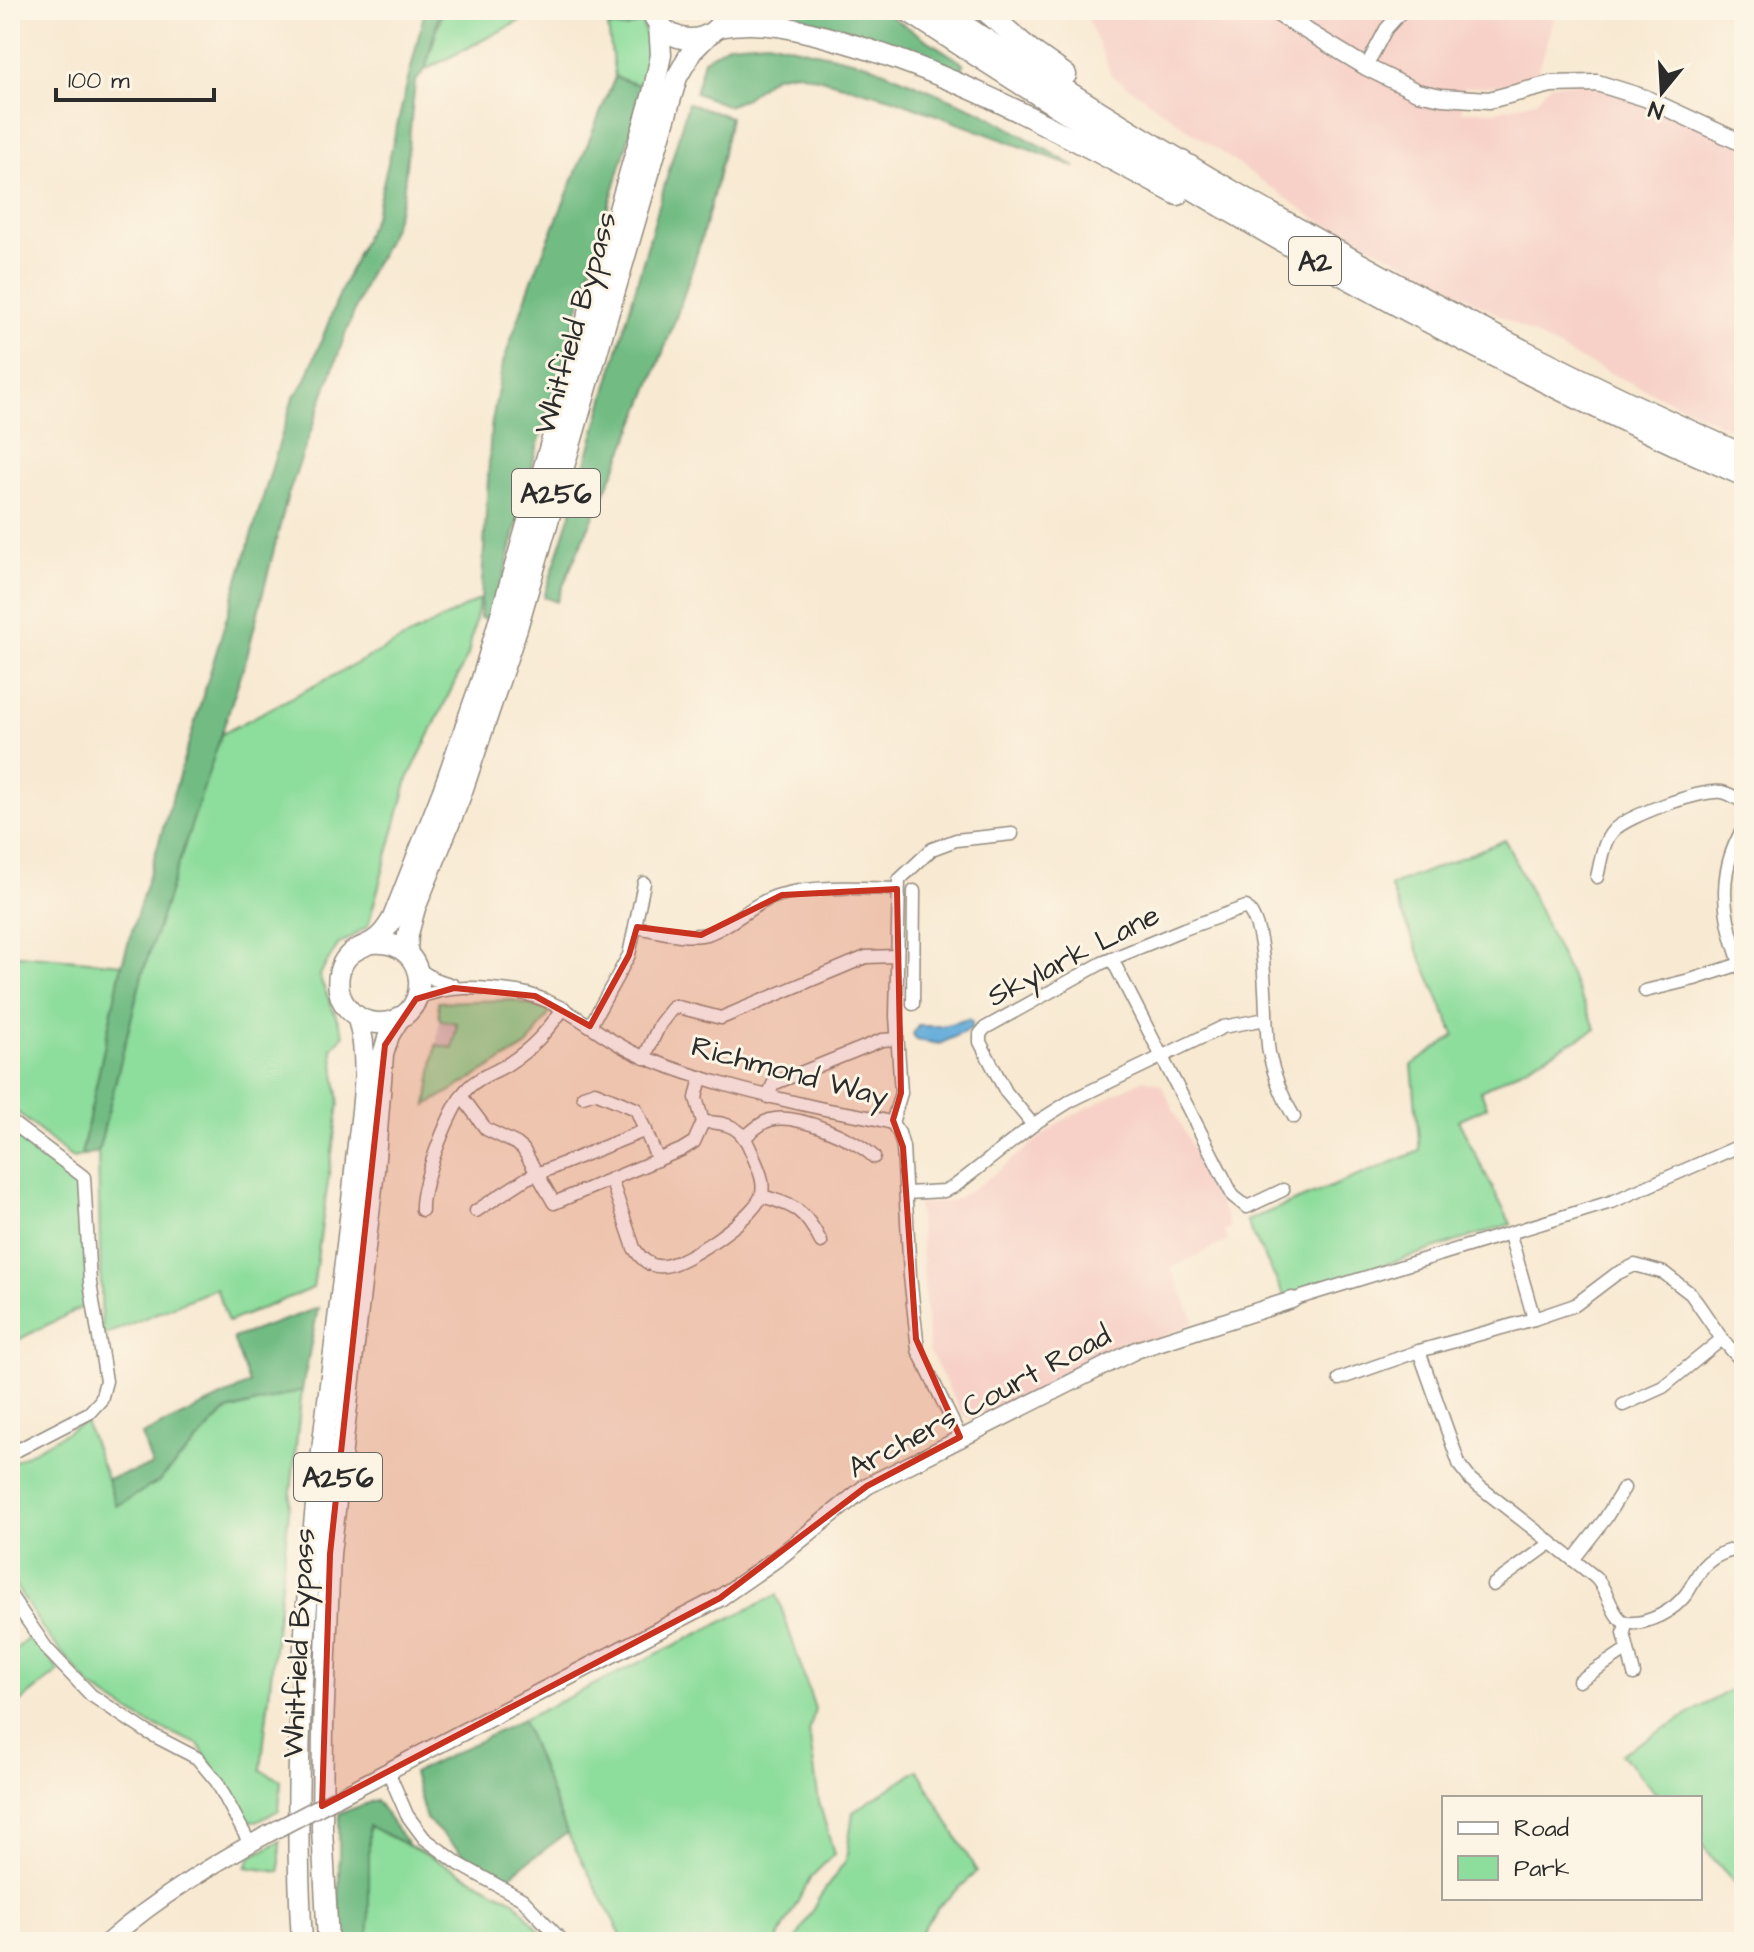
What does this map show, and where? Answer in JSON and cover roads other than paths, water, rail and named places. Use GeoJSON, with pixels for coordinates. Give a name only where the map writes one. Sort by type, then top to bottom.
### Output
{"type":"FeatureCollection","features":[{"type":"Feature","properties":{"kind":"highway","name":"A2"},"geometry":{"type":"LineString","coordinates":[[906,10],[1105,136],[1311,258],[1556,389],[1744,476]]}},
{"type":"Feature","properties":{"kind":"highway","name":"A2"},"geometry":{"type":"LineString","coordinates":[[941,10],[1209,177],[1439,307],[1744,455]]}},
{"type":"Feature","properties":{"kind":"highway"},"geometry":{"type":"LineString","coordinates":[[984,10],[1032,51],[1209,177]]}},
{"type":"Feature","properties":{"kind":"highway"},"geometry":{"type":"LineString","coordinates":[[655,18],[669,34],[682,39],[695,39],[718,24],[780,25],[861,47],[934,72],[1006,103],[1284,251],[1311,258]]}},
{"type":"Feature","properties":{"kind":"highway","name":"Whitfield Bypass"},"geometry":{"type":"LineString","coordinates":[[372,943],[389,924],[400,902],[443,791],[486,665],[653,93],[661,55],[655,18]]}},
{"type":"Feature","properties":{"kind":"highway","name":"Whitfield Bypass"},"geometry":{"type":"LineString","coordinates":[[412,960],[411,919],[465,783],[517,628],[677,77],[686,60],[718,24]]}},
{"type":"Feature","properties":{"kind":"highway"},"geometry":{"type":"LineString","coordinates":[[372,943],[390,943],[412,960],[420,984],[416,999],[400,1017],[378,1023],[357,1016],[346,1006],[340,993],[340,971],[352,952],[372,943]]}},
{"type":"Feature","properties":{"kind":"highway","name":"Whitfield Bypass"},"geometry":{"type":"LineString","coordinates":[[302,1942],[299,1834],[306,1646],[321,1453],[358,1143],[364,1056],[357,1016]]}},
{"type":"Feature","properties":{"kind":"highway","name":"Whitfield Bypass"},"geometry":{"type":"LineString","coordinates":[[328,1942],[322,1828],[330,1554],[373,1186],[383,1055],[389,1035],[400,1017]]}},
{"type":"Feature","properties":{"kind":"street"},"geometry":{"type":"LineString","coordinates":[[1272,10],[1366,67],[1417,92],[1466,100],[1489,100],[1551,84],[1597,83],[1645,98],[1744,144]]}},
{"type":"Feature","properties":{"kind":"street"},"geometry":{"type":"LineString","coordinates":[[1366,67],[1386,29],[1403,10]]}},
{"type":"Feature","properties":{"kind":"street"},"geometry":{"type":"LineString","coordinates":[[1597,877],[1610,833],[1638,813],[1719,792],[1736,796],[1744,803]]}},
{"type":"Feature","properties":{"kind":"street"},"geometry":{"type":"LineString","coordinates":[[1645,991],[1742,969],[1728,928],[1724,887],[1733,851],[1744,827]]}},
{"type":"Feature","properties":{"kind":"street"},"geometry":{"type":"LineString","coordinates":[[892,1123],[901,1093],[896,986],[898,885],[932,849],[956,840],[1012,834]]}},
{"type":"Feature","properties":{"kind":"street"},"geometry":{"type":"LineString","coordinates":[[590,1026],[629,955],[644,883]]}},
{"type":"Feature","properties":{"kind":"street"},"geometry":{"type":"LineString","coordinates":[[637,927],[701,935],[726,924],[759,903],[782,895],[834,888],[898,885]]}},
{"type":"Feature","properties":{"kind":"street"},"geometry":{"type":"LineString","coordinates":[[913,1004],[914,891]]}},
{"type":"Feature","properties":{"kind":"street","name":"Skylark Lane"},"geometry":{"type":"LineString","coordinates":[[1033,1125],[1006,1092],[980,1042],[980,1034],[985,1028],[1112,959],[1246,907],[1254,913],[1260,938],[1266,1019]]}},
{"type":"Feature","properties":{"kind":"street"},"geometry":{"type":"LineString","coordinates":[[897,918],[914,918]]}},
{"type":"Feature","properties":{"kind":"street"},"geometry":{"type":"LineString","coordinates":[[644,1058],[660,1024],[674,1006],[721,1018],[866,957],[896,956]]}},
{"type":"Feature","properties":{"kind":"street"},"geometry":{"type":"LineString","coordinates":[[1112,959],[1237,1201],[1247,1207],[1283,1190]]}},
{"type":"Feature","properties":{"kind":"street","name":"Richmond Way"},"geometry":{"type":"LineString","coordinates":[[412,960],[434,979],[462,987],[517,992],[564,1008],[623,1048],[644,1058],[768,1097],[892,1123],[903,1147],[910,1276],[918,1350],[960,1437]]}},
{"type":"Feature","properties":{"kind":"street"},"geometry":{"type":"LineString","coordinates":[[896,986],[914,986]]}},
{"type":"Feature","properties":{"kind":"street","name":"Richmond Way"},"geometry":{"type":"LineString","coordinates":[[416,999],[437,990],[462,987]]}},
{"type":"Feature","properties":{"kind":"street"},"geometry":{"type":"LineString","coordinates":[[422,1210],[421,1197],[445,1127],[467,1088],[540,1041],[564,1008]]}},
{"type":"Feature","properties":{"kind":"street"},"geometry":{"type":"LineString","coordinates":[[907,1193],[944,1191],[955,1186],[1033,1125],[1072,1100],[1223,1027],[1266,1019],[1269,1053],[1275,1075],[1281,1095],[1294,1117]]}},
{"type":"Feature","properties":{"kind":"street"},"geometry":{"type":"LineString","coordinates":[[768,1097],[773,1084],[882,1040],[897,1039]]}},
{"type":"Feature","properties":{"kind":"street"},"geometry":{"type":"LineString","coordinates":[[462,1097],[486,1129],[517,1144],[539,1173],[554,1203],[689,1146],[703,1122],[696,1098],[701,1077]]}},
{"type":"Feature","properties":{"kind":"street"},"geometry":{"type":"LineString","coordinates":[[583,1096],[595,1092],[638,1112],[658,1160]]}},
{"type":"Feature","properties":{"kind":"street"},"geometry":{"type":"LineString","coordinates":[[744,1138],[772,1119],[788,1119],[847,1137],[874,1157]]}},
{"type":"Feature","properties":{"kind":"street"},"geometry":{"type":"LineString","coordinates":[[10,1121],[84,1177],[90,1283],[106,1381],[101,1400],[89,1413],[10,1454]]}},
{"type":"Feature","properties":{"kind":"street"},"geometry":{"type":"LineString","coordinates":[[611,1179],[634,1248],[640,1257],[656,1266],[675,1263],[709,1243],[740,1222],[762,1196],[763,1183],[744,1138],[736,1127],[722,1122],[703,1122]]}},
{"type":"Feature","properties":{"kind":"street"},"geometry":{"type":"LineString","coordinates":[[476,1211],[527,1178],[646,1130]]}},
{"type":"Feature","properties":{"kind":"street","name":"Archers Court Road"},"geometry":{"type":"LineString","coordinates":[[107,1942],[171,1891],[250,1844],[720,1598],[779,1557],[867,1486],[1136,1350],[1614,1201],[1744,1144]]}},
{"type":"Feature","properties":{"kind":"street"},"geometry":{"type":"LineString","coordinates":[[762,1196],[796,1208],[806,1216],[821,1242]]}},
{"type":"Feature","properties":{"kind":"street"},"geometry":{"type":"LineString","coordinates":[[1510,1235],[1534,1319]]}},
{"type":"Feature","properties":{"kind":"street"},"geometry":{"type":"LineString","coordinates":[[1339,1379],[1419,1351],[1575,1305],[1616,1274],[1635,1265],[1664,1273],[1691,1294],[1722,1339],[1744,1364]]}},
{"type":"Feature","properties":{"kind":"street"},"geometry":{"type":"LineString","coordinates":[[1623,1405],[1663,1387],[1722,1339]]}},
{"type":"Feature","properties":{"kind":"street"},"geometry":{"type":"LineString","coordinates":[[1419,1351],[1460,1466],[1471,1480],[1604,1585],[1616,1617],[1626,1623],[1642,1623],[1672,1608],[1705,1565],[1727,1551],[1744,1548]]}},
{"type":"Feature","properties":{"kind":"street"},"geometry":{"type":"LineString","coordinates":[[1573,1560],[1605,1519],[1624,1488]]}},
{"type":"Feature","properties":{"kind":"street"},"geometry":{"type":"LineString","coordinates":[[1493,1585],[1551,1543]]}},
{"type":"Feature","properties":{"kind":"street"},"geometry":{"type":"LineString","coordinates":[[10,1595],[47,1649],[91,1695],[147,1732],[197,1758],[217,1782],[250,1844]]}},
{"type":"Feature","properties":{"kind":"street"},"geometry":{"type":"LineString","coordinates":[[1626,1623],[1626,1650],[1634,1674]]}},
{"type":"Feature","properties":{"kind":"street"},"geometry":{"type":"LineString","coordinates":[[1579,1681],[1626,1650]]}},
{"type":"Feature","properties":{"kind":"street"},"geometry":{"type":"LineString","coordinates":[[388,1771],[407,1815],[424,1838],[459,1864],[522,1899],[563,1942]]}},
{"type":"Feature","properties":{"kind":"water"},"geometry":{"type":"Polygon","coordinates":[[[968,1019],[972,1022],[972,1028],[940,1044],[917,1040],[913,1034],[918,1026],[942,1026],[968,1019]]]}}]}
